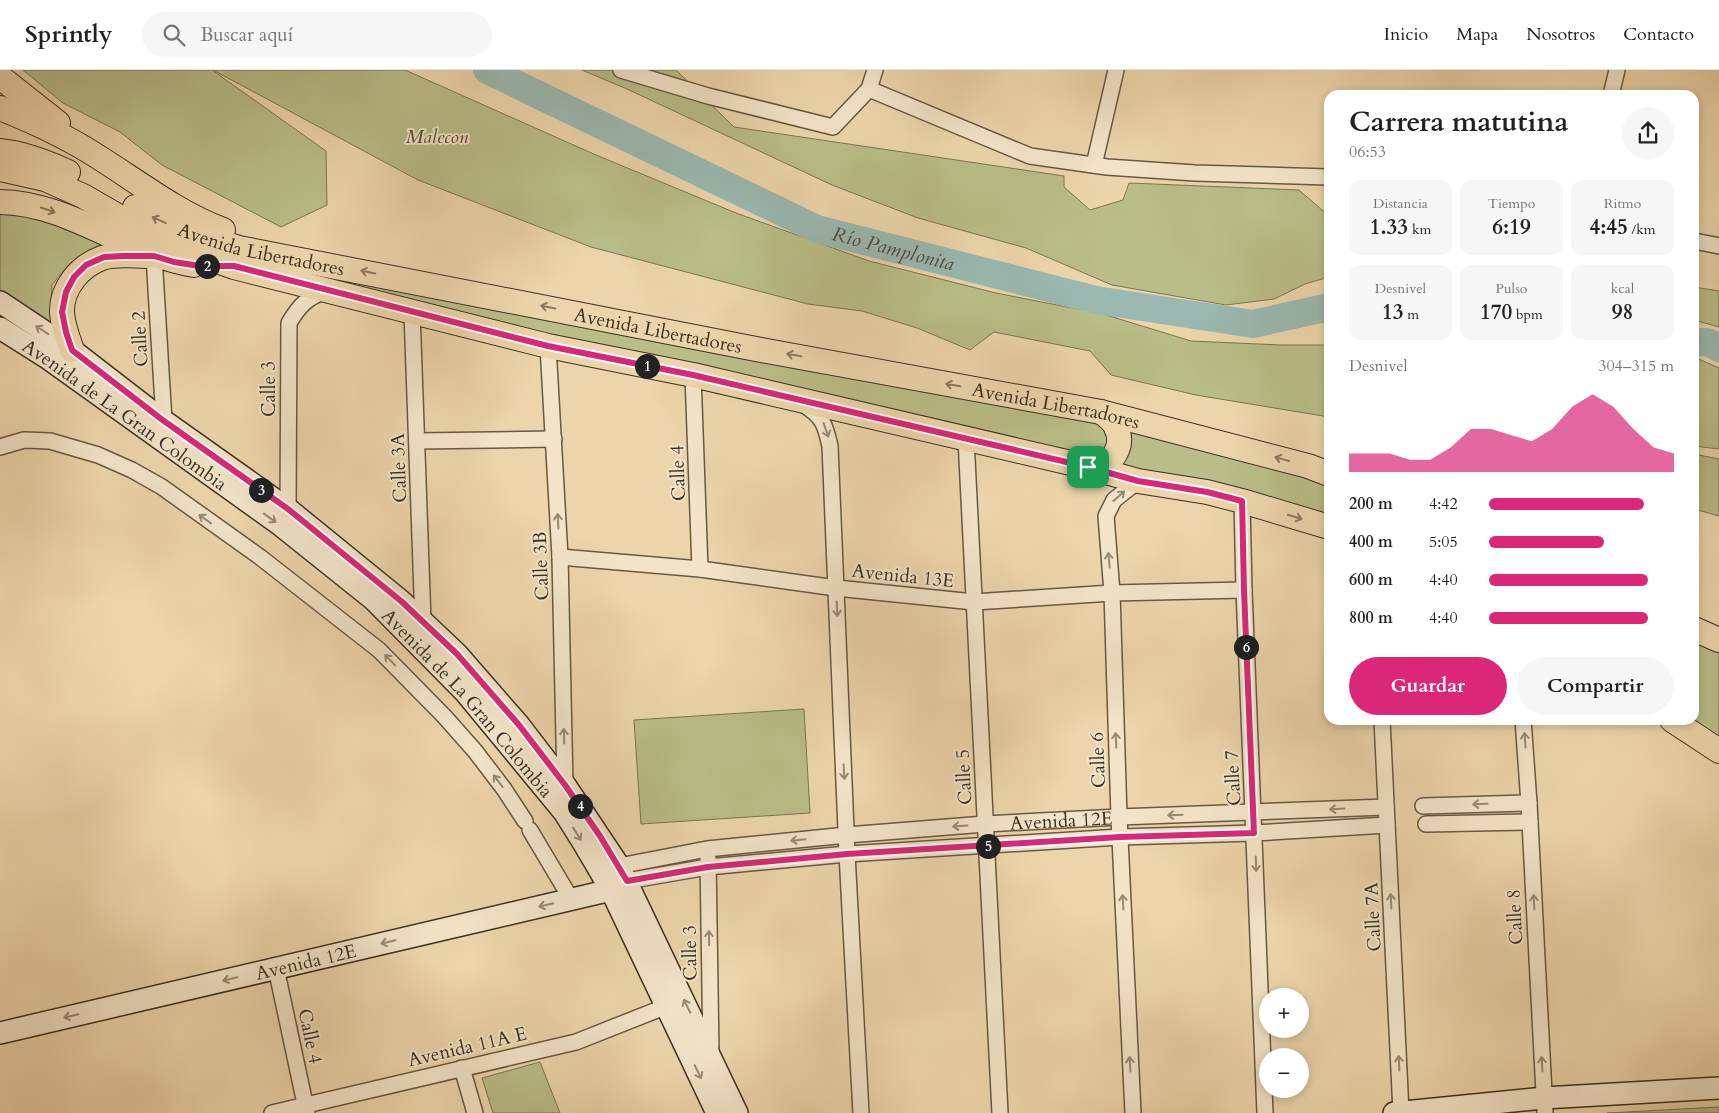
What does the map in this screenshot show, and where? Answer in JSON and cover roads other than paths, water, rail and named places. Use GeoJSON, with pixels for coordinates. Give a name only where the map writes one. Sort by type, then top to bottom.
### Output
{"type":"FeatureCollection","features":[{"type":"Feature","properties":{"kind":"main road"},"geometry":{"type":"LineString","coordinates":[[0,77],[112,166]]}},
{"type":"Feature","properties":{"kind":"main road"},"geometry":{"type":"LineString","coordinates":[[0,108],[57,133],[112,166],[158,197],[205,223],[324,264]]}},
{"type":"Feature","properties":{"kind":"main road","name":"Avenida Libertadores"},"geometry":{"type":"LineString","coordinates":[[0,151],[10,152],[49,164],[90,183],[155,219],[190,233],[239,248],[756,348],[1101,412],[1308,466],[1324,472]]}},
{"type":"Feature","properties":{"kind":"main road","name":"Avenida Libertadores"},"geometry":{"type":"LineString","coordinates":[[0,169],[45,179],[83,196],[147,233],[182,249],[234,266],[548,346],[693,375],[1088,467],[1138,481],[1207,492],[1324,526]]}},
{"type":"Feature","properties":{"kind":"main road"},"geometry":{"type":"LineString","coordinates":[[0,202],[34,205],[52,211],[154,256],[174,262],[200,266],[234,266]]}},
{"type":"Feature","properties":{"kind":"main road"},"geometry":{"type":"LineString","coordinates":[[72,350],[62,312],[66,292],[74,277],[86,265],[104,257],[154,256]]}},
{"type":"Feature","properties":{"kind":"main road"},"geometry":{"type":"LineString","coordinates":[[1088,467],[1102,465],[1114,456],[1119,442],[1118,429],[1101,412]]}},
{"type":"Feature","properties":{"kind":"main road"},"geometry":{"type":"LineString","coordinates":[[1699,631],[1719,640]]}},
{"type":"Feature","properties":{"kind":"main road"},"geometry":{"type":"LineString","coordinates":[[1680,725],[1719,751]]}},
{"type":"Feature","properties":{"kind":"street"},"geometry":{"type":"LineString","coordinates":[[621,70],[708,96],[833,127],[869,90],[875,70]]}},
{"type":"Feature","properties":{"kind":"street"},"geometry":{"type":"LineString","coordinates":[[1094,165],[1116,70]]}},
{"type":"Feature","properties":{"kind":"street"},"geometry":{"type":"LineString","coordinates":[[1612,90],[1617,70]]}},
{"type":"Feature","properties":{"kind":"street"},"geometry":{"type":"LineString","coordinates":[[869,90],[1030,156],[1094,165],[1195,173],[1324,176]]}},
{"type":"Feature","properties":{"kind":"street"},"geometry":{"type":"LineString","coordinates":[[1699,242],[1719,246]]}},
{"type":"Feature","properties":{"kind":"street","name":"Calle 2"},"geometry":{"type":"LineString","coordinates":[[154,256],[164,421]]}},
{"type":"Feature","properties":{"kind":"street","name":"Calle 3"},"geometry":{"type":"LineString","coordinates":[[288,509],[289,323],[298,308],[316,294],[329,290]]}},
{"type":"Feature","properties":{"kind":"street","name":"Avenida de La Gran Colombia"},"geometry":{"type":"LineString","coordinates":[[0,302],[72,350],[164,421],[288,509],[401,601],[457,654],[519,725],[565,785],[619,879],[738,1113]]}},
{"type":"Feature","properties":{"kind":"street","name":"Calle 3A"},"geometry":{"type":"LineString","coordinates":[[412,312],[423,622]]}},
{"type":"Feature","properties":{"kind":"street","name":"Avenida de La Gran Colombia"},"geometry":{"type":"LineString","coordinates":[[0,328],[46,357],[279,524],[374,600],[465,692],[619,879],[667,1006],[717,1113]]}},
{"type":"Feature","properties":{"kind":"street","name":"Calle 3B"},"geometry":{"type":"LineString","coordinates":[[548,346],[560,557],[565,785]]}},
{"type":"Feature","properties":{"kind":"street","name":"Calle 4"},"geometry":{"type":"LineString","coordinates":[[693,375],[700,569]]}},
{"type":"Feature","properties":{"kind":"street"},"geometry":{"type":"LineString","coordinates":[[792,398],[817,414],[826,426],[830,446],[846,835],[862,1113]]}},
{"type":"Feature","properties":{"kind":"street"},"geometry":{"type":"LineString","coordinates":[[417,441],[554,439]]}},
{"type":"Feature","properties":{"kind":"street","name":"Calle 5"},"geometry":{"type":"LineString","coordinates":[[966,439],[1000,1113]]}},
{"type":"Feature","properties":{"kind":"street"},"geometry":{"type":"LineString","coordinates":[[0,447],[24,440],[50,440],[98,455],[132,470],[162,487],[260,557],[379,650],[444,716],[475,751],[504,789],[528,826],[571,899]]}},
{"type":"Feature","properties":{"kind":"street","name":"Calle 6"},"geometry":{"type":"LineString","coordinates":[[1133,1113],[1119,817],[1112,594],[1106,516],[1114,500],[1138,481]]}},
{"type":"Feature","properties":{"kind":"street","name":"Calle 7"},"geometry":{"type":"LineString","coordinates":[[1242,501],[1265,1113]]}},
{"type":"Feature","properties":{"kind":"street","name":"Avenida 13E"},"geometry":{"type":"LineString","coordinates":[[560,557],[700,569],[836,588],[974,602],[1112,594],[1244,590]]}},
{"type":"Feature","properties":{"kind":"street","name":"Calle 7A"},"geometry":{"type":"LineString","coordinates":[[1382,725],[1398,1112]]}},
{"type":"Feature","properties":{"kind":"street","name":"Calle 8"},"geometry":{"type":"LineString","coordinates":[[1523,725],[1544,1107]]}},
{"type":"Feature","properties":{"kind":"street"},"geometry":{"type":"LineString","coordinates":[[1423,806],[1529,803]]}},
{"type":"Feature","properties":{"kind":"street","name":"Avenida 12E"},"geometry":{"type":"LineString","coordinates":[[0,1033],[571,899],[619,879],[707,849],[985,824],[1386,807]]}},
{"type":"Feature","properties":{"kind":"street"},"geometry":{"type":"LineString","coordinates":[[1426,824],[1530,822]]}},
{"type":"Feature","properties":{"kind":"street","name":"Avenida 12E"},"geometry":{"type":"LineString","coordinates":[[619,879],[708,867],[847,854],[1120,837],[1254,833],[1387,825]]}},
{"type":"Feature","properties":{"kind":"street","name":"Calle 3"},"geometry":{"type":"LineString","coordinates":[[707,849],[711,1057]]}},
{"type":"Feature","properties":{"kind":"street","name":"Calle 4"},"geometry":{"type":"LineString","coordinates":[[276,968],[306,1109]]}},
{"type":"Feature","properties":{"kind":"street","name":"Avenida 11A E"},"geometry":{"type":"LineString","coordinates":[[272,1113],[306,1109],[462,1068],[576,1042],[667,1006]]}},
{"type":"Feature","properties":{"kind":"street"},"geometry":{"type":"LineString","coordinates":[[462,1068],[475,1113]]}},
{"type":"Feature","properties":{"kind":"street"},"geometry":{"type":"LineString","coordinates":[[1523,1113],[1544,1107],[1719,1088]]}},
{"type":"Feature","properties":{"kind":"street"},"geometry":{"type":"LineString","coordinates":[[1398,1112],[1719,1102]]}},
{"type":"Feature","properties":{"kind":"waterway","name":"Río Pamplonita"},"geometry":{"type":"LineString","coordinates":[[487,70],[817,229],[1096,300],[1253,324],[1324,308]]}},
{"type":"Feature","properties":{"kind":"waterway","name":"Río Pamplonita"},"geometry":{"type":"LineString","coordinates":[[1699,342],[1707,342],[1719,348]]}},
{"type":"Feature","properties":{"kind":"park label","name":"Malecon"},"geometry":{"type":"Point","coordinates":[437,136]}}]}
